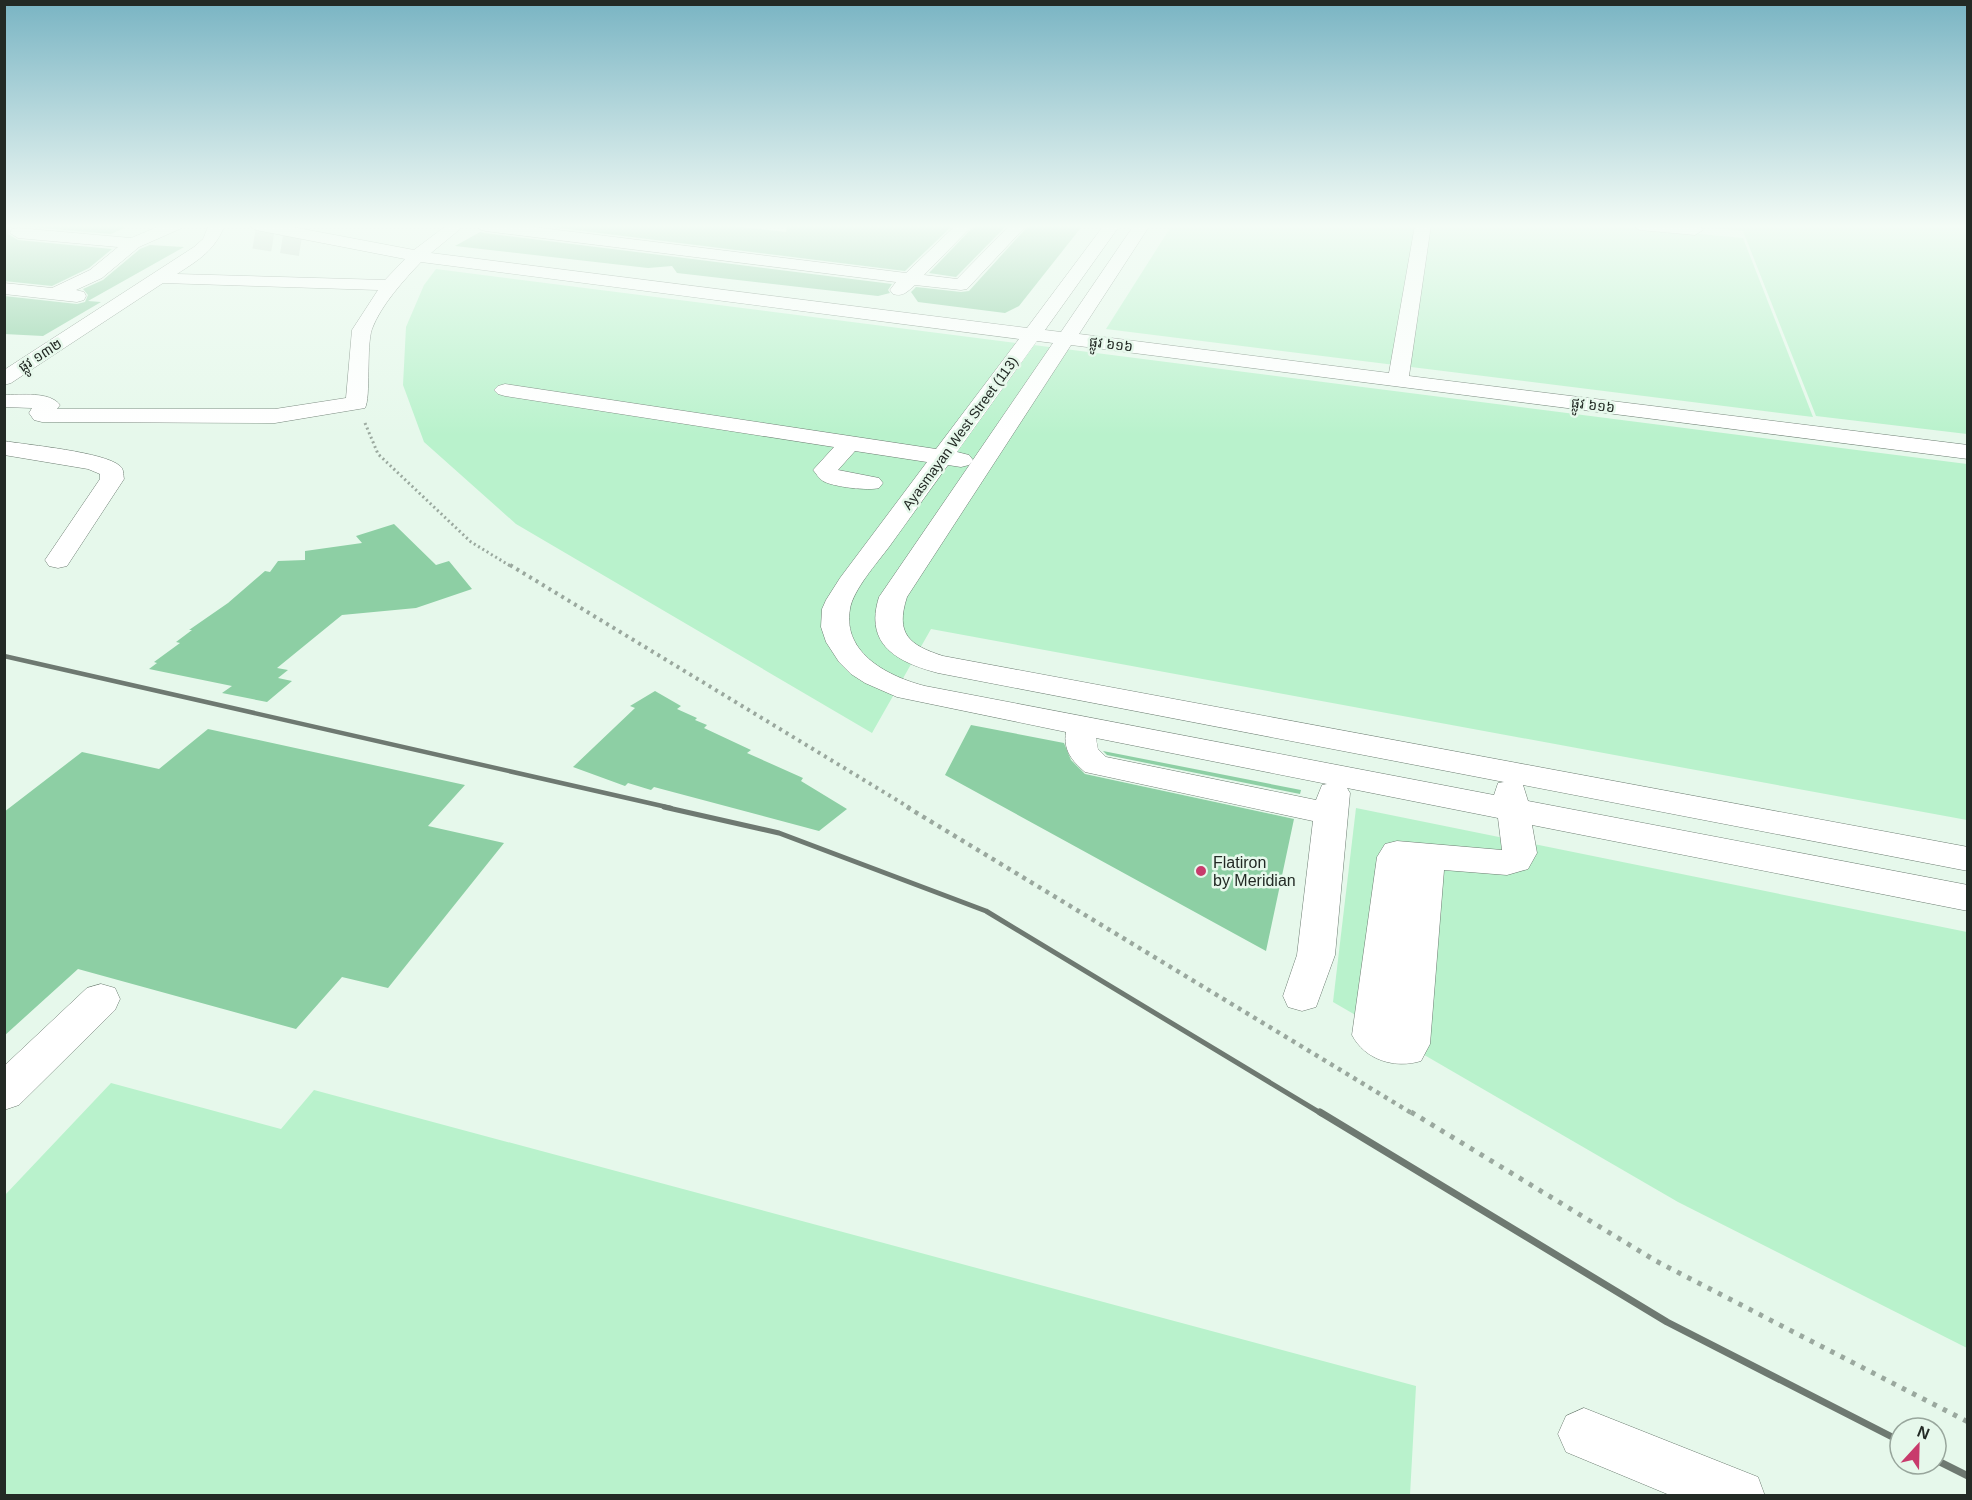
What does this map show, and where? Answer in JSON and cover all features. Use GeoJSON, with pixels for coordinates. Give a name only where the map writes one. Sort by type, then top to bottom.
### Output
{"type":"FeatureCollection","features":[{"type":"Feature","properties":{"kind":"street"},"geometry":{"type":"LineString","coordinates":[[4,306],[26,308],[37,306],[58,295]]}},
{"type":"Feature","properties":{"kind":"street"},"geometry":{"type":"LineString","coordinates":[[69,295],[125,301]]}},
{"type":"Feature","properties":{"kind":"street","name":"ផ្លូវ ១៣២"},"geometry":{"type":"LineString","coordinates":[[4,379],[135,295]]}},
{"type":"Feature","properties":{"kind":"street"},"geometry":{"type":"LineString","coordinates":[[4,401],[39,402],[49,405],[40,413],[42,415],[275,416],[357,404],[356,389],[362,330],[384,295]]}},
{"type":"Feature","properties":{"kind":"street","name":"ផ្លូវ ៦១៦"},"geometry":{"type":"LineString","coordinates":[[715,295],[1968,452]]}},
{"type":"Feature","properties":{"kind":"street"},"geometry":{"type":"LineString","coordinates":[[876,315],[894,295]]}},
{"type":"Feature","properties":{"kind":"street","name":"Ayasmayan West Street (113)"},"geometry":{"type":"LineString","coordinates":[[1061,295],[849,584],[837,608],[836,632],[844,650],[868,673],[897,689],[1083,726]]}},
{"type":"Feature","properties":{"kind":"street","name":"Ayasmayan West Street (113)"},"geometry":{"type":"LineString","coordinates":[[1095,295],[893,597],[886,621],[899,647],[914,657],[938,664],[1341,741]]}},
{"type":"Feature","properties":{"kind":"street"},"geometry":{"type":"LineString","coordinates":[[1398,380],[1412,295]]}},
{"type":"Feature","properties":{"kind":"street"},"geometry":{"type":"LineString","coordinates":[[4,357],[33,360]]}},
{"type":"Feature","properties":{"kind":"street"},"geometry":{"type":"LineString","coordinates":[[505,390],[982,463]]}},
{"type":"Feature","properties":{"kind":"street"},"geometry":{"type":"LineString","coordinates":[[850,443],[825,470],[831,476],[871,483]]}},
{"type":"Feature","properties":{"kind":"street"},"geometry":{"type":"LineString","coordinates":[[4,448],[94,463],[111,470],[112,478],[58,560]]}},
{"type":"Feature","properties":{"kind":"street"},"geometry":{"type":"LineString","coordinates":[[1331,814],[1096,765],[1084,755],[1079,743],[1083,726],[1968,898]]}},
{"type":"Feature","properties":{"kind":"street"},"geometry":{"type":"LineString","coordinates":[[1302,996],[1316,955],[1341,741],[1968,859]]}},
{"type":"Feature","properties":{"kind":"street"},"geometry":{"type":"LineString","coordinates":[[1428,857],[1507,863],[1516,860],[1520,853],[1511,809],[1509,772]]}},
{"type":"Feature","properties":{"kind":"street"},"geometry":{"type":"LineString","coordinates":[[4,1093],[101,999]]}},
{"type":"Feature","properties":{"kind":"street"},"geometry":{"type":"LineString","coordinates":[[1584,1434],[1739,1496]]}},
{"type":"Feature","properties":{"kind":"path"},"geometry":{"type":"LineString","coordinates":[[357,404],[378,454],[471,542],[1656,1261],[1968,1422]]}},
{"type":"Feature","properties":{"kind":"green space"},"geometry":{"type":"Polygon","coordinates":[[[420,295],[640,295],[1967,464],[1967,820],[931,629],[872,733],[516,524],[424,442],[403,385],[406,327],[420,295]]]}},
{"type":"Feature","properties":{"kind":"green space"},"geometry":{"type":"Polygon","coordinates":[[[1128,295],[1765,295],[1813,417],[1106,329],[1128,295]]]}},
{"type":"Feature","properties":{"kind":"green space"},"geometry":{"type":"Polygon","coordinates":[[[1768,295],[1967,295],[1967,434],[1816,416],[1768,295]]]}},
{"type":"Feature","properties":{"kind":"green space"},"geometry":{"type":"Polygon","coordinates":[[[1356,808],[1967,932],[1967,1348],[1678,1202],[1333,1002],[1356,808]]]}},
{"type":"Feature","properties":{"kind":"green space"},"geometry":{"type":"Polygon","coordinates":[[[111,1083],[281,1129],[314,1090],[1416,1386],[1410,1495],[5,1495],[5,1195],[111,1083]]]}},
{"type":"Feature","properties":{"kind":"building"},"geometry":{"type":"Polygon","coordinates":[[[88,295],[99,295],[88,301],[101,302],[43,336],[4,334],[4,296],[77,304],[85,302],[88,295]]]}},
{"type":"Feature","properties":{"kind":"building"},"geometry":{"type":"Polygon","coordinates":[[[913,295],[1028,295],[1019,306],[1005,313],[918,302],[913,295]]]}},
{"type":"Feature","properties":{"kind":"building"},"geometry":{"type":"Polygon","coordinates":[[[394,524],[436,565],[449,561],[472,589],[416,608],[342,615],[277,668],[288,670],[278,678],[292,681],[267,702],[222,693],[232,686],[149,669],[157,663],[154,662],[180,643],[176,642],[192,630],[189,630],[228,603],[265,571],[270,572],[278,561],[305,560],[305,551],[362,543],[356,536],[394,524]]]}},
{"type":"Feature","properties":{"kind":"building"},"geometry":{"type":"Polygon","coordinates":[[[655,691],[681,706],[677,709],[707,725],[704,728],[751,750],[747,753],[803,778],[801,781],[847,809],[819,831],[654,787],[651,790],[628,783],[625,786],[573,767],[635,708],[630,706],[655,691]]]}},
{"type":"Feature","properties":{"kind":"building","name":"Flatiron by Meridian"},"geometry":{"type":"Polygon","coordinates":[[[971,725],[1064,743],[1071,760],[1085,774],[1294,819],[1266,951],[945,775],[971,725]]]}},
{"type":"Feature","properties":{"kind":"building"},"geometry":{"type":"Polygon","coordinates":[[[208,729],[465,785],[428,826],[504,843],[388,988],[342,977],[296,1029],[78,969],[4,1036],[4,812],[82,752],[159,769],[208,729]]]}},
{"type":"Feature","properties":{"kind":"building"},"geometry":{"type":"Polygon","coordinates":[[[1103,751],[1301,790],[1300,794],[1107,755],[1103,751]]]}},
{"type":"Feature","properties":{"kind":"railway"},"geometry":{"type":"LineString","coordinates":[[4,656],[671,808]]}},
{"type":"Feature","properties":{"kind":"railway"},"geometry":{"type":"LineString","coordinates":[[664,807],[779,833],[986,911],[1322,1114]]}},
{"type":"Feature","properties":{"kind":"railway"},"geometry":{"type":"LineString","coordinates":[[1320,1112],[1667,1322],[1888,1435]]}},
{"type":"Feature","properties":{"kind":"railway"},"geometry":{"type":"LineString","coordinates":[[1948,1466],[1968,1476]]}},
{"type":"Feature","properties":{"kind":"place","name":"Flatiron by Meridian"},"geometry":{"type":"Point","coordinates":[1201,871]}}]}
